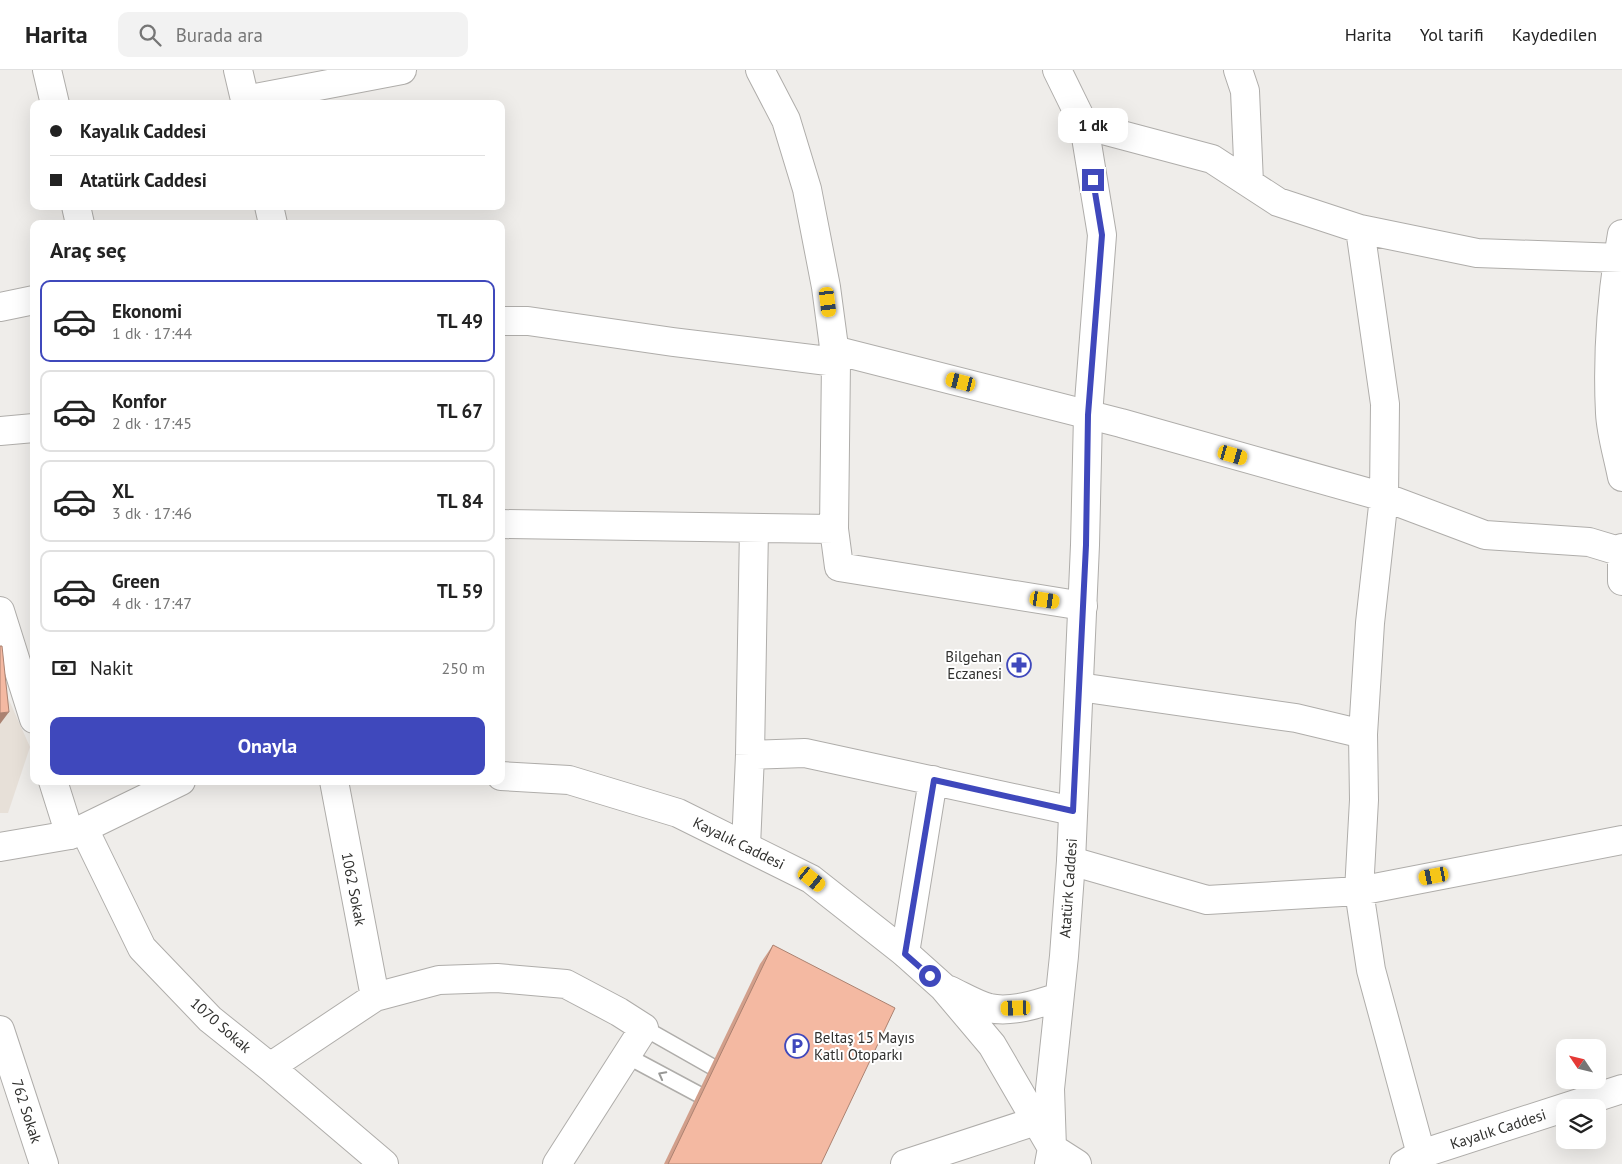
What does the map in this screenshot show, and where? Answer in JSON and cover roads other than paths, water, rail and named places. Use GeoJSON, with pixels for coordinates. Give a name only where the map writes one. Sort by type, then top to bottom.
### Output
{"type":"FeatureCollection","features":[{"type":"Feature","properties":{"kind":"street"},"geometry":{"type":"LineString","coordinates":[[48,70],[54,100]]}},
{"type":"Feature","properties":{"kind":"street"},"geometry":{"type":"LineString","coordinates":[[238,70],[246,100]]}},
{"type":"Feature","properties":{"kind":"street"},"geometry":{"type":"LineString","coordinates":[[256,100],[402,70]]}},
{"type":"Feature","properties":{"kind":"street"},"geometry":{"type":"LineString","coordinates":[[760,70],[786,120],[807,189],[826,287],[835,356],[834,529],[839,567],[1083,606]]}},
{"type":"Feature","properties":{"kind":"street","name":"Atatürk Caddesi"},"geometry":{"type":"LineString","coordinates":[[1050,1156],[1050,1089],[1063,965],[1071,861],[1083,606],[1088,415],[1102,235],[1084,125],[1057,70]]}},
{"type":"Feature","properties":{"kind":"street"},"geometry":{"type":"LineString","coordinates":[[1238,70],[1245,91],[1249,183]]}},
{"type":"Feature","properties":{"kind":"street"},"geometry":{"type":"LineString","coordinates":[[1084,125],[1212,159],[1278,202],[1360,229],[1477,253],[1621,250],[1611,340],[1610,415],[1622,477]]}},
{"type":"Feature","properties":{"kind":"street"},"geometry":{"type":"LineString","coordinates":[[1360,229],[1385,404],[1384,497],[1370,623],[1363,734],[1364,800],[1359,891],[1371,970],[1412,1159]]}},
{"type":"Feature","properties":{"kind":"street"},"geometry":{"type":"LineString","coordinates":[[0,307],[30,301]]}},
{"type":"Feature","properties":{"kind":"street"},"geometry":{"type":"LineString","coordinates":[[505,321],[528,321],[672,342],[835,356],[1088,415],[1384,497],[1485,535],[1589,542],[1622,550],[1622,581]]}},
{"type":"Feature","properties":{"kind":"street"},"geometry":{"type":"LineString","coordinates":[[0,431],[30,428]]}},
{"type":"Feature","properties":{"kind":"street"},"geometry":{"type":"LineString","coordinates":[[505,524],[834,529]]}},
{"type":"Feature","properties":{"kind":"street"},"geometry":{"type":"LineString","coordinates":[[746,846],[750,755],[754,528]]}},
{"type":"Feature","properties":{"kind":"street"},"geometry":{"type":"LineString","coordinates":[[0,610],[30,706]]}},
{"type":"Feature","properties":{"kind":"street"},"geometry":{"type":"LineString","coordinates":[[1079,687],[1296,718],[1363,734]]}},
{"type":"Feature","properties":{"kind":"street"},"geometry":{"type":"LineString","coordinates":[[750,755],[805,752],[1073,811]]}},
{"type":"Feature","properties":{"kind":"street","name":"Kayalık Caddesi"},"geometry":{"type":"LineString","coordinates":[[505,776],[569,780],[678,813],[812,879],[905,954],[942,987],[992,1045],[1036,1121],[1050,1156],[1077,1164]]}},
{"type":"Feature","properties":{"kind":"street"},"geometry":{"type":"LineString","coordinates":[[905,954],[934,780]]}},
{"type":"Feature","properties":{"kind":"street","name":"1070 Sokak"},"geometry":{"type":"LineString","coordinates":[[55,785],[77,832],[142,948],[210,1019],[270,1067],[384,1164]]}},
{"type":"Feature","properties":{"kind":"street"},"geometry":{"type":"LineString","coordinates":[[0,846],[77,832],[167,785]]}},
{"type":"Feature","properties":{"kind":"street","name":"1062 Sokak"},"geometry":{"type":"LineString","coordinates":[[335,785],[375,997]]}},
{"type":"Feature","properties":{"kind":"street"},"geometry":{"type":"LineString","coordinates":[[1071,861],[1207,900],[1359,891],[1622,840]]}},
{"type":"Feature","properties":{"kind":"street","name":"Atatürk Caddesi"},"geometry":{"type":"LineString","coordinates":[[1050,1089],[1061,1071],[1070,996],[1063,965]]}},
{"type":"Feature","properties":{"kind":"street"},"geometry":{"type":"LineString","coordinates":[[270,1067],[375,997],[439,980],[497,978],[566,984],[619,1012],[644,1028],[557,1164]]}},
{"type":"Feature","properties":{"kind":"street","name":"Kayalık Caddesi"},"geometry":{"type":"LineString","coordinates":[[942,987],[982,1006],[992,1008],[1032,1006],[1059,998]]}},
{"type":"Feature","properties":{"kind":"street","name":"762 Sokak"},"geometry":{"type":"LineString","coordinates":[[0,1030],[44,1164]]}},
{"type":"Feature","properties":{"kind":"street","name":"Kayalık Caddesi"},"geometry":{"type":"LineString","coordinates":[[1412,1159],[1622,1089]]}},
{"type":"Feature","properties":{"kind":"street"},"geometry":{"type":"LineString","coordinates":[[905,1164],[1036,1121]]}},
{"type":"Feature","properties":{"kind":"lane"},"geometry":{"type":"LineString","coordinates":[[644,1028],[712,1066]]}},
{"type":"Feature","properties":{"kind":"lane"},"geometry":{"type":"LineString","coordinates":[[627,1056],[698,1094]]}},
{"type":"Feature","properties":{"kind":"place","name":"Bilgehan Eczanesi"},"geometry":{"type":"Point","coordinates":[1019,665]}},
{"type":"Feature","properties":{"kind":"place","name":"Beltaş 15 Mayıs Katlı Otoparkı"},"geometry":{"type":"Point","coordinates":[797,1046]}}]}
